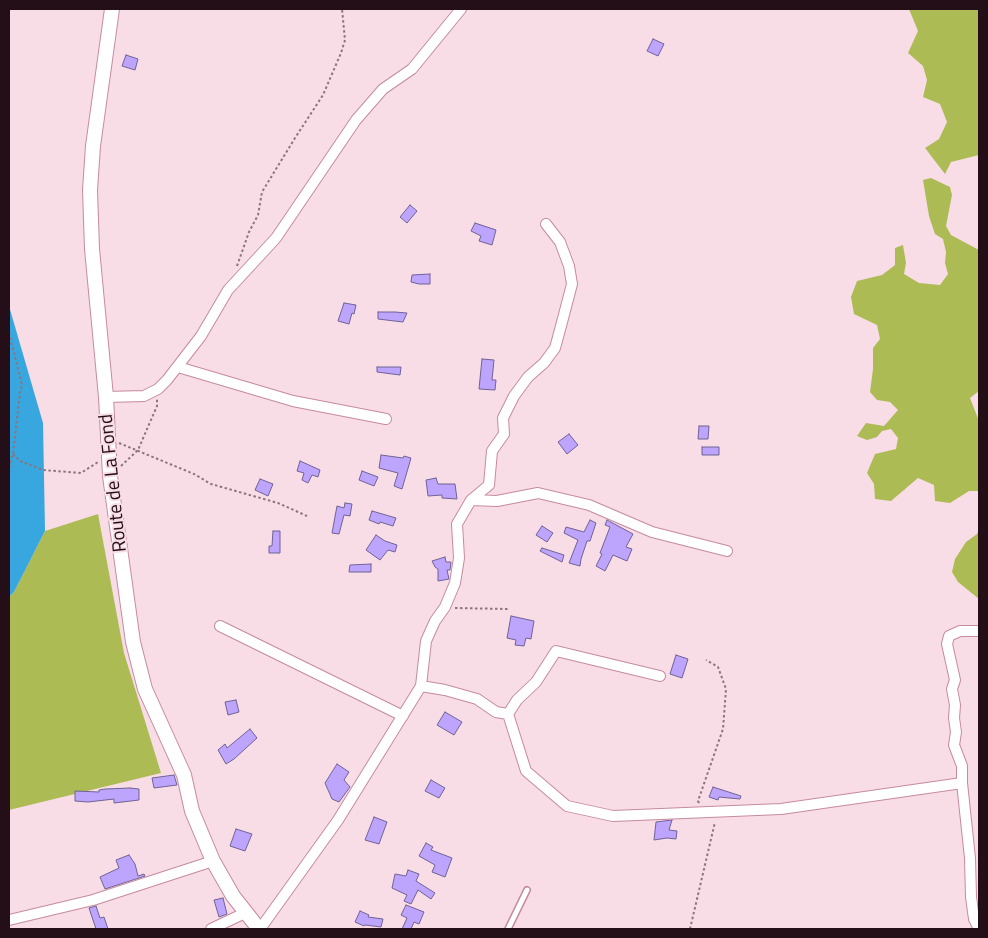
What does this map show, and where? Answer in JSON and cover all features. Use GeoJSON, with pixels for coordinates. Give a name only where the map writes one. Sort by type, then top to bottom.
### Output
{"type":"FeatureCollection","features":[{"type":"Feature","properties":{"kind":"street","name":"Route de La Fond"},"geometry":{"type":"LineString","coordinates":[[112,9],[93,146],[90,190],[92,249],[106,398],[108,456],[133,642],[145,689],[184,774],[192,811],[213,861],[233,896],[259,929]]}},
{"type":"Feature","properties":{"kind":"street"},"geometry":{"type":"LineString","coordinates":[[106,398],[144,396],[158,389],[178,367],[201,336],[228,290],[276,238],[356,120],[383,89],[412,69],[461,9]]}},
{"type":"Feature","properties":{"kind":"street"},"geometry":{"type":"LineString","coordinates":[[259,929],[338,820],[421,686],[426,642],[434,621],[445,607],[455,583],[459,558],[457,524],[471,500],[489,485],[492,451],[504,434],[503,418],[514,396],[528,377],[544,364],[555,348],[561,326],[572,284],[569,266],[560,242],[546,224]]}},
{"type":"Feature","properties":{"kind":"street"},"geometry":{"type":"LineString","coordinates":[[178,367],[293,401],[386,419]]}},
{"type":"Feature","properties":{"kind":"street"},"geometry":{"type":"LineString","coordinates":[[471,500],[497,500],[538,493],[589,505],[652,532],[727,551]]}},
{"type":"Feature","properties":{"kind":"street"},"geometry":{"type":"LineString","coordinates":[[220,626],[403,716]]}},
{"type":"Feature","properties":{"kind":"street"},"geometry":{"type":"LineString","coordinates":[[979,631],[960,631],[950,636],[947,644],[955,680],[952,689],[955,705],[956,732],[954,745],[961,760],[970,858],[970,897],[974,918],[979,929]]}},
{"type":"Feature","properties":{"kind":"street"},"geometry":{"type":"LineString","coordinates":[[508,714],[517,700],[536,682],[556,651],[660,676]]}},
{"type":"Feature","properties":{"kind":"street"},"geometry":{"type":"LineString","coordinates":[[421,686],[445,690],[477,699],[496,712],[508,714]]}},
{"type":"Feature","properties":{"kind":"street"},"geometry":{"type":"LineString","coordinates":[[508,714],[526,771],[567,806],[613,816],[781,809],[962,783]]}},
{"type":"Feature","properties":{"kind":"street"},"geometry":{"type":"LineString","coordinates":[[9,920],[93,900],[213,861]]}},
{"type":"Feature","properties":{"kind":"street"},"geometry":{"type":"LineString","coordinates":[[210,929],[246,913]]}},
{"type":"Feature","properties":{"kind":"lane"},"geometry":{"type":"LineString","coordinates":[[508,929],[527,890]]}},
{"type":"Feature","properties":{"kind":"path"},"geometry":{"type":"LineString","coordinates":[[234,274],[258,215],[262,192],[294,138],[323,95],[341,53],[345,40],[342,9]]}},
{"type":"Feature","properties":{"kind":"path"},"geometry":{"type":"LineString","coordinates":[[9,333],[22,385],[13,454],[9,469]]}},
{"type":"Feature","properties":{"kind":"path"},"geometry":{"type":"LineString","coordinates":[[110,476],[138,450],[156,406],[158,389]]}},
{"type":"Feature","properties":{"kind":"path"},"geometry":{"type":"LineString","coordinates":[[107,439],[138,450],[194,474],[212,484],[278,503],[307,516]]}},
{"type":"Feature","properties":{"kind":"path"},"geometry":{"type":"LineString","coordinates":[[13,454],[20,462],[43,470],[81,473],[108,456]]}},
{"type":"Feature","properties":{"kind":"path"},"geometry":{"type":"LineString","coordinates":[[445,607],[508,609]]}},
{"type":"Feature","properties":{"kind":"path"},"geometry":{"type":"LineString","coordinates":[[690,929],[717,813],[711,808],[702,808],[698,801],[723,729],[726,689],[718,667],[706,660]]}},
{"type":"Feature","properties":{"kind":"green space"},"geometry":{"type":"Polygon","coordinates":[[[909,9],[979,9],[979,155],[951,162],[945,174],[925,148],[939,139],[947,122],[940,104],[923,97],[927,80],[923,66],[908,53],[918,31],[909,9]]]}},
{"type":"Feature","properties":{"kind":"green space"},"geometry":{"type":"Polygon","coordinates":[[[931,178],[950,187],[952,195],[946,226],[951,235],[979,250],[979,391],[970,398],[979,421],[979,491],[969,491],[950,503],[935,501],[934,485],[918,478],[891,501],[875,499],[874,484],[867,473],[875,454],[896,449],[898,438],[891,429],[882,431],[877,437],[867,440],[857,436],[866,423],[884,426],[898,410],[890,402],[877,400],[870,392],[873,348],[880,339],[877,325],[854,314],[851,297],[857,281],[882,275],[895,265],[895,248],[903,245],[906,263],[904,274],[919,283],[940,285],[948,274],[943,239],[935,234],[929,216],[923,180],[931,178]]]}},
{"type":"Feature","properties":{"kind":"green space"},"geometry":{"type":"Polygon","coordinates":[[[98,514],[124,653],[161,773],[9,810],[9,597],[14,592],[45,531],[98,514]]]}},
{"type":"Feature","properties":{"kind":"green space"},"geometry":{"type":"Polygon","coordinates":[[[979,528],[979,599],[958,582],[952,572],[955,559],[966,542],[977,534],[979,528]]]}},
{"type":"Feature","properties":{"kind":"water"},"geometry":{"type":"Polygon","coordinates":[[[9,306],[43,423],[45,531],[14,592],[9,597],[9,306]]]}},
{"type":"Feature","properties":{"kind":"building"},"geometry":{"type":"Polygon","coordinates":[[[653,39],[664,44],[658,56],[647,51],[653,39]]]}},
{"type":"Feature","properties":{"kind":"building"},"geometry":{"type":"Polygon","coordinates":[[[126,55],[138,59],[135,70],[122,66],[126,55]]]}},
{"type":"Feature","properties":{"kind":"building"},"geometry":{"type":"Polygon","coordinates":[[[410,205],[417,211],[407,223],[400,217],[410,205]]]}},
{"type":"Feature","properties":{"kind":"building"},"geometry":{"type":"Polygon","coordinates":[[[475,223],[496,230],[492,245],[479,241],[481,236],[471,231],[475,223]]]}},
{"type":"Feature","properties":{"kind":"building"},"geometry":{"type":"Polygon","coordinates":[[[430,274],[430,284],[411,282],[412,275],[430,274]]]}},
{"type":"Feature","properties":{"kind":"building"},"geometry":{"type":"Polygon","coordinates":[[[344,303],[356,305],[349,324],[338,321],[344,303]]]}},
{"type":"Feature","properties":{"kind":"building"},"geometry":{"type":"Polygon","coordinates":[[[378,312],[407,313],[403,322],[378,319],[378,312]]]}},
{"type":"Feature","properties":{"kind":"building"},"geometry":{"type":"Polygon","coordinates":[[[482,359],[494,360],[492,380],[496,380],[495,390],[479,389],[482,359]]]}},
{"type":"Feature","properties":{"kind":"building"},"geometry":{"type":"Polygon","coordinates":[[[377,367],[401,367],[400,375],[377,372],[377,367]]]}},
{"type":"Feature","properties":{"kind":"building"},"geometry":{"type":"Polygon","coordinates":[[[699,426],[709,426],[708,439],[698,439],[699,426]]]}},
{"type":"Feature","properties":{"kind":"building"},"geometry":{"type":"Polygon","coordinates":[[[569,434],[578,445],[567,454],[558,442],[569,434]]]}},
{"type":"Feature","properties":{"kind":"building"},"geometry":{"type":"Polygon","coordinates":[[[702,447],[719,447],[719,455],[702,455],[702,447]]]}},
{"type":"Feature","properties":{"kind":"building"},"geometry":{"type":"Polygon","coordinates":[[[381,455],[411,458],[402,489],[394,486],[398,473],[379,468],[381,455]]]}},
{"type":"Feature","properties":{"kind":"building"},"geometry":{"type":"Polygon","coordinates":[[[300,461],[320,470],[318,477],[312,475],[308,483],[302,480],[304,473],[297,471],[300,461]]]}},
{"type":"Feature","properties":{"kind":"building"},"geometry":{"type":"Polygon","coordinates":[[[362,471],[378,477],[374,486],[359,480],[362,471]]]}},
{"type":"Feature","properties":{"kind":"building"},"geometry":{"type":"Polygon","coordinates":[[[436,478],[438,484],[455,484],[457,499],[442,498],[442,495],[428,496],[426,480],[436,478]]]}},
{"type":"Feature","properties":{"kind":"building"},"geometry":{"type":"Polygon","coordinates":[[[260,479],[273,484],[268,496],[255,490],[260,479]]]}},
{"type":"Feature","properties":{"kind":"building"},"geometry":{"type":"Polygon","coordinates":[[[345,503],[352,504],[350,516],[344,515],[339,534],[332,533],[337,506],[344,508],[345,503]]]}},
{"type":"Feature","properties":{"kind":"building"},"geometry":{"type":"Polygon","coordinates":[[[372,511],[396,518],[393,526],[369,520],[372,511]]]}},
{"type":"Feature","properties":{"kind":"building"},"geometry":{"type":"Polygon","coordinates":[[[590,520],[596,523],[590,541],[587,541],[580,566],[569,563],[578,540],[564,533],[566,527],[584,532],[590,520]]]}},
{"type":"Feature","properties":{"kind":"building"},"geometry":{"type":"Polygon","coordinates":[[[607,520],[633,534],[626,547],[632,549],[627,561],[613,555],[605,571],[596,566],[602,554],[600,553],[610,527],[605,525],[607,520]]]}},
{"type":"Feature","properties":{"kind":"building"},"geometry":{"type":"Polygon","coordinates":[[[542,526],[553,533],[547,542],[536,535],[542,526]]]}},
{"type":"Feature","properties":{"kind":"building"},"geometry":{"type":"Polygon","coordinates":[[[273,531],[280,531],[280,553],[269,553],[269,546],[272,546],[273,531]]]}},
{"type":"Feature","properties":{"kind":"building"},"geometry":{"type":"Polygon","coordinates":[[[376,535],[385,541],[397,545],[395,552],[388,550],[380,560],[366,550],[376,535]]]}},
{"type":"Feature","properties":{"kind":"building"},"geometry":{"type":"Polygon","coordinates":[[[542,548],[564,555],[562,562],[540,551],[542,548]]]}},
{"type":"Feature","properties":{"kind":"building"},"geometry":{"type":"Polygon","coordinates":[[[445,557],[446,562],[451,562],[450,570],[447,570],[449,579],[438,581],[438,569],[432,561],[445,557]]]}},
{"type":"Feature","properties":{"kind":"building"},"geometry":{"type":"Polygon","coordinates":[[[371,564],[371,572],[349,572],[350,565],[371,564]]]}},
{"type":"Feature","properties":{"kind":"building"},"geometry":{"type":"Polygon","coordinates":[[[511,616],[534,621],[531,639],[526,638],[524,646],[515,645],[516,640],[507,638],[511,616]]]}},
{"type":"Feature","properties":{"kind":"building"},"geometry":{"type":"Polygon","coordinates":[[[676,655],[688,659],[682,678],[670,674],[676,655]]]}},
{"type":"Feature","properties":{"kind":"building"},"geometry":{"type":"Polygon","coordinates":[[[236,700],[239,712],[228,715],[225,702],[236,700]]]}},
{"type":"Feature","properties":{"kind":"building"},"geometry":{"type":"Polygon","coordinates":[[[445,712],[462,722],[454,735],[437,725],[445,712]]]}},
{"type":"Feature","properties":{"kind":"building"},"geometry":{"type":"Polygon","coordinates":[[[250,729],[257,738],[226,764],[218,750],[225,744],[227,748],[250,729]]]}},
{"type":"Feature","properties":{"kind":"building"},"geometry":{"type":"Polygon","coordinates":[[[337,764],[349,772],[344,780],[350,787],[339,802],[332,799],[325,783],[337,764]]]}},
{"type":"Feature","properties":{"kind":"building"},"geometry":{"type":"Polygon","coordinates":[[[174,775],[177,785],[154,788],[152,778],[174,775]]]}},
{"type":"Feature","properties":{"kind":"building"},"geometry":{"type":"Polygon","coordinates":[[[431,780],[445,788],[439,798],[425,791],[431,780]]]}},
{"type":"Feature","properties":{"kind":"building"},"geometry":{"type":"Polygon","coordinates":[[[713,787],[741,796],[740,799],[719,797],[718,800],[709,797],[713,787]]]}},
{"type":"Feature","properties":{"kind":"building"},"geometry":{"type":"Polygon","coordinates":[[[105,789],[139,789],[139,800],[114,803],[114,799],[88,802],[75,801],[75,791],[99,792],[99,790],[105,789]]]}},
{"type":"Feature","properties":{"kind":"building"},"geometry":{"type":"Polygon","coordinates":[[[374,817],[387,822],[379,844],[365,840],[374,817]]]}},
{"type":"Feature","properties":{"kind":"building"},"geometry":{"type":"Polygon","coordinates":[[[672,820],[669,830],[677,831],[676,839],[654,840],[656,822],[672,820]]]}},
{"type":"Feature","properties":{"kind":"building"},"geometry":{"type":"Polygon","coordinates":[[[236,829],[252,834],[245,851],[230,846],[236,829]]]}},
{"type":"Feature","properties":{"kind":"building"},"geometry":{"type":"Polygon","coordinates":[[[426,843],[433,847],[431,850],[452,858],[445,877],[432,872],[435,865],[419,856],[426,843]]]}},
{"type":"Feature","properties":{"kind":"building"},"geometry":{"type":"Polygon","coordinates":[[[129,855],[135,864],[138,876],[144,874],[145,876],[105,889],[100,877],[119,868],[116,860],[129,855]]]}},
{"type":"Feature","properties":{"kind":"building"},"geometry":{"type":"Polygon","coordinates":[[[408,870],[419,874],[416,881],[435,893],[431,899],[418,890],[411,904],[404,901],[407,895],[392,888],[395,874],[406,876],[408,870]]]}},
{"type":"Feature","properties":{"kind":"building"},"geometry":{"type":"Polygon","coordinates":[[[223,898],[227,914],[219,917],[214,900],[223,898]]]}},
{"type":"Feature","properties":{"kind":"building"},"geometry":{"type":"Polygon","coordinates":[[[406,905],[424,912],[419,924],[414,922],[411,929],[402,929],[407,918],[401,915],[406,905]]]}},
{"type":"Feature","properties":{"kind":"building"},"geometry":{"type":"Polygon","coordinates":[[[96,906],[100,918],[104,917],[108,929],[96,929],[89,908],[96,906]]]}},
{"type":"Feature","properties":{"kind":"building"},"geometry":{"type":"Polygon","coordinates":[[[360,911],[369,915],[368,917],[383,919],[381,927],[364,926],[355,922],[360,911]]]}}]}
